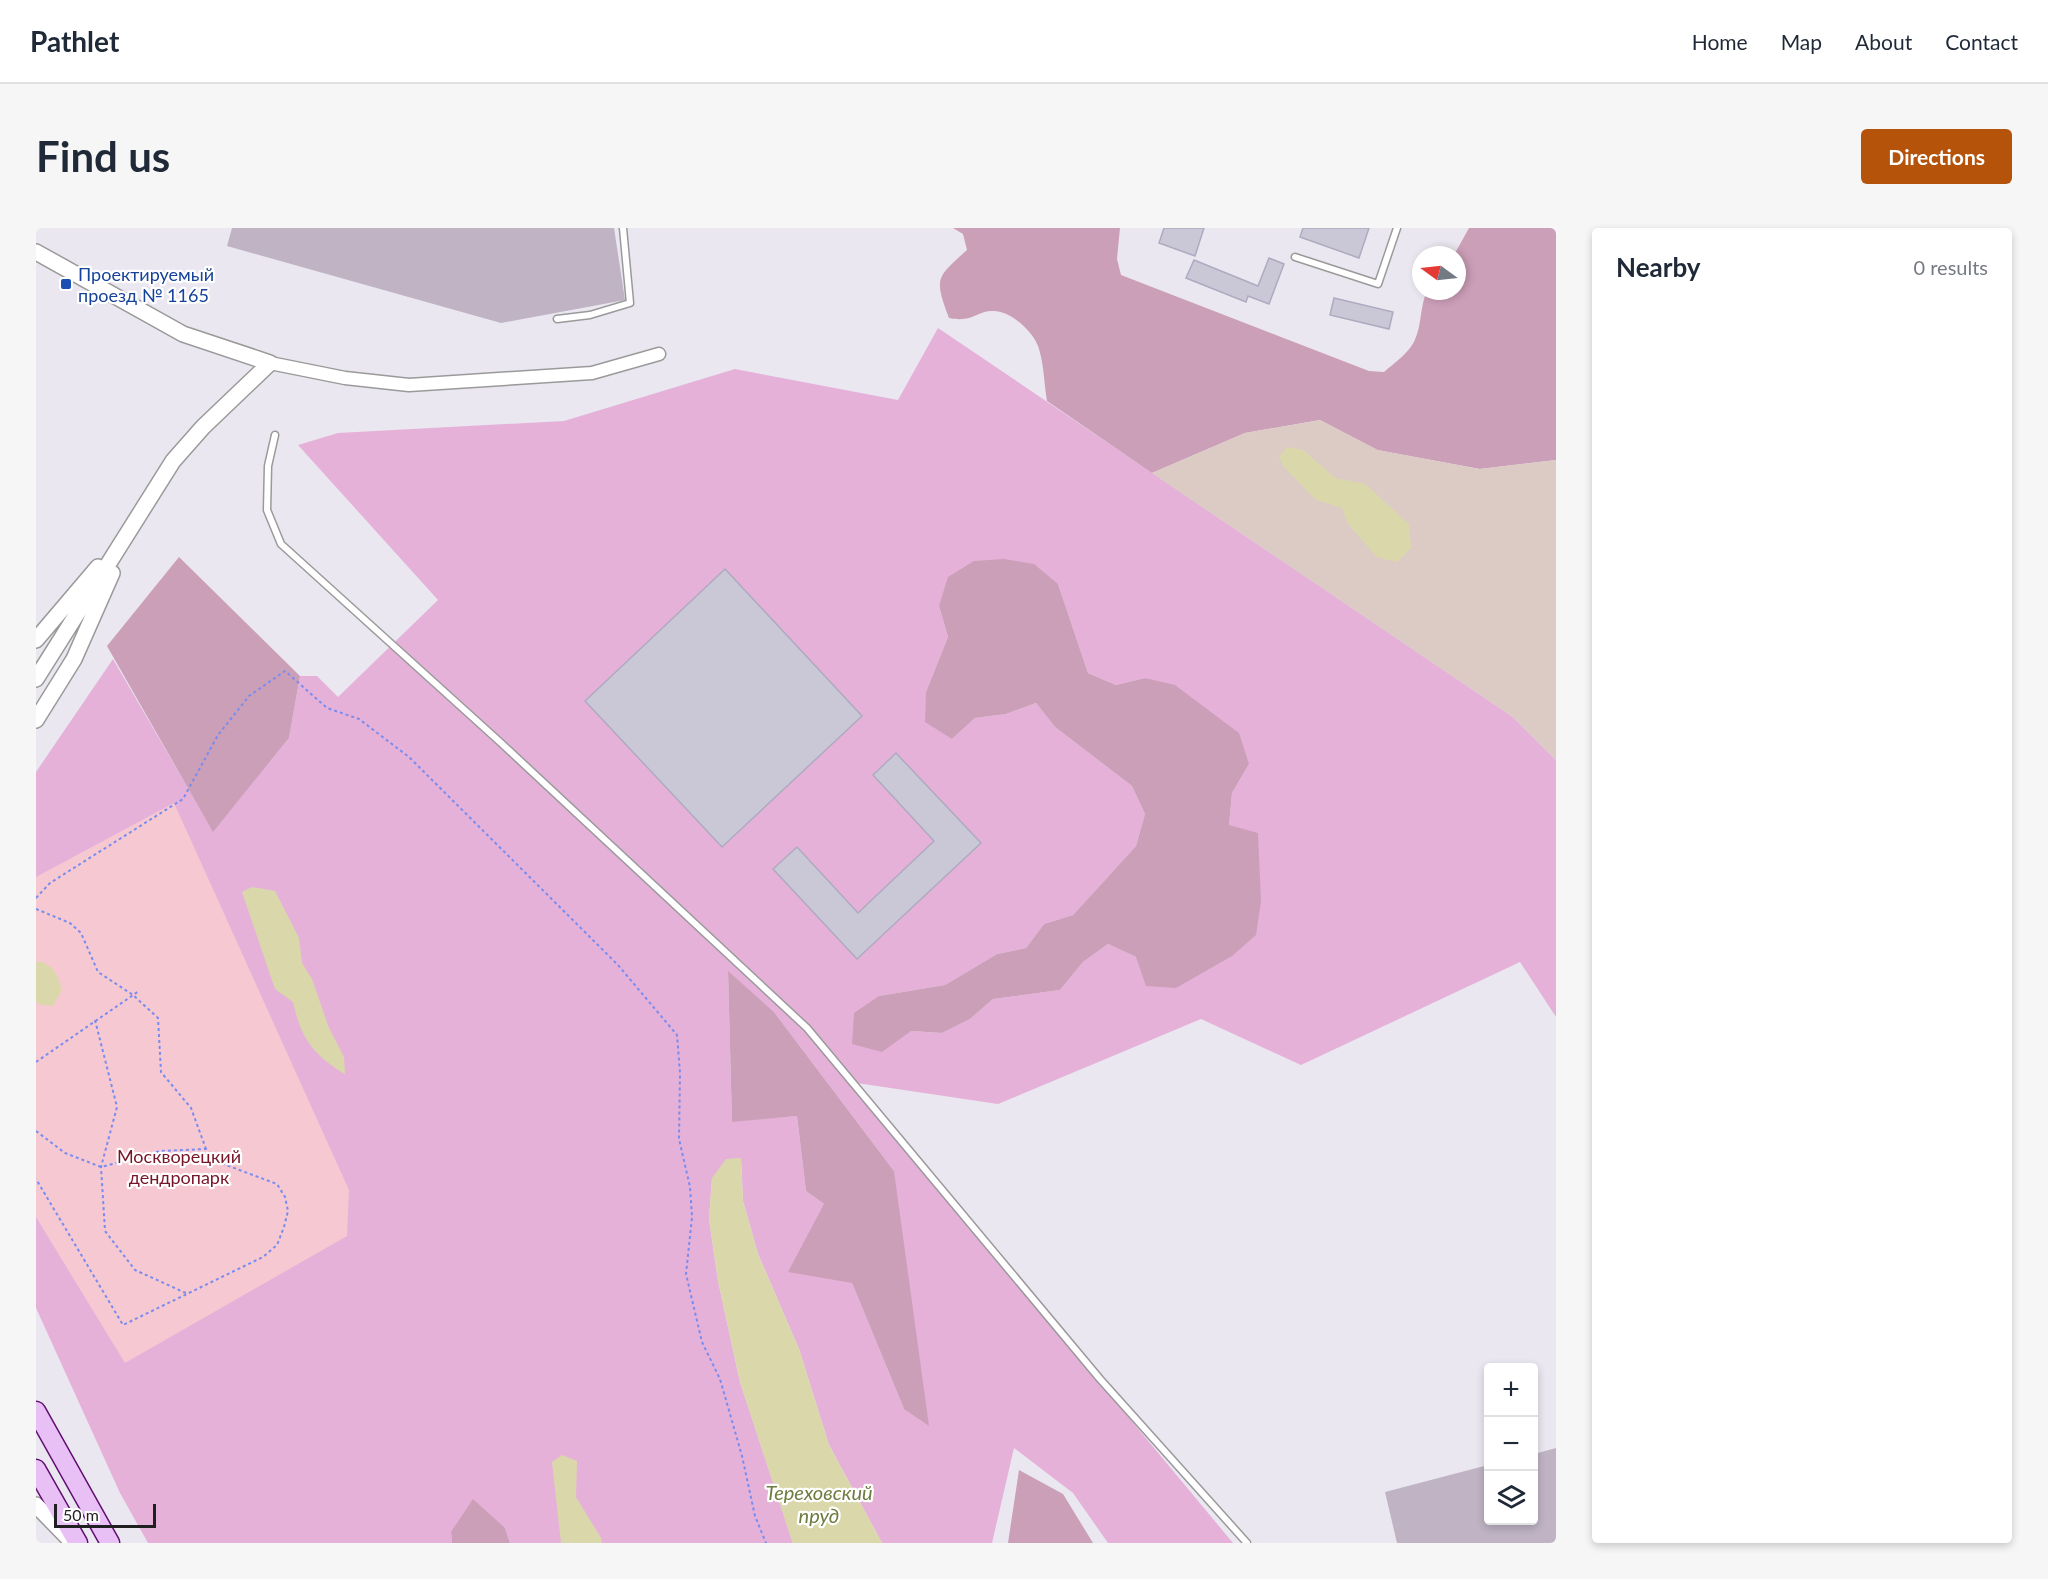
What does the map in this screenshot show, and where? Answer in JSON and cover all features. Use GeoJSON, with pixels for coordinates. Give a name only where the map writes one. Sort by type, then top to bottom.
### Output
{"type":"FeatureCollection","features":[{"type":"Feature","properties":{"kind":"main road"},"geometry":{"type":"LineString","coordinates":[[36,1411],[110,1543]]}},
{"type":"Feature","properties":{"kind":"main road"},"geometry":{"type":"LineString","coordinates":[[36,1469],[78,1543]]}},
{"type":"Feature","properties":{"kind":"street"},"geometry":{"type":"LineString","coordinates":[[36,252],[183,334],[270,363],[345,378],[409,385],[592,373],[659,354]]}},
{"type":"Feature","properties":{"kind":"street"},"geometry":{"type":"LineString","coordinates":[[36,679],[173,461],[203,427],[270,363]]}},
{"type":"Feature","properties":{"kind":"street"},"geometry":{"type":"LineString","coordinates":[[36,640],[132,526]]}},
{"type":"Feature","properties":{"kind":"street"},"geometry":{"type":"LineString","coordinates":[[36,720],[74,659],[132,526]]}},
{"type":"Feature","properties":{"kind":"street"},"geometry":{"type":"LineString","coordinates":[[36,1505],[73,1543]]}},
{"type":"Feature","properties":{"kind":"lane"},"geometry":{"type":"LineString","coordinates":[[557,318],[590,315],[630,303],[623,228]]}},
{"type":"Feature","properties":{"kind":"lane"},"geometry":{"type":"LineString","coordinates":[[1295,257],[1378,284],[1397,228]]}},
{"type":"Feature","properties":{"kind":"lane"},"geometry":{"type":"LineString","coordinates":[[275,435],[268,466],[267,510],[281,543],[807,1028],[1100,1379],[1247,1543]]}},
{"type":"Feature","properties":{"kind":"path"},"geometry":{"type":"LineString","coordinates":[[36,898],[50,883],[183,799],[218,735],[249,696],[285,671],[327,708],[359,719],[409,757],[618,965],[677,1035],[680,1072],[679,1139],[690,1187],[692,1217],[686,1274],[702,1342],[720,1379],[742,1456],[755,1516],[766,1543]]}},
{"type":"Feature","properties":{"kind":"path"},"geometry":{"type":"LineString","coordinates":[[36,909],[70,923],[81,933],[98,972],[133,995],[158,1018],[161,1072],[191,1108],[206,1149],[218,1162],[277,1184],[285,1197],[288,1211],[277,1245],[263,1257],[123,1325],[36,1179]]}},
{"type":"Feature","properties":{"kind":"path"},"geometry":{"type":"LineString","coordinates":[[36,1062],[139,991]]}},
{"type":"Feature","properties":{"kind":"path"},"geometry":{"type":"LineString","coordinates":[[95,1020],[117,1107],[100,1167],[105,1231],[135,1270],[188,1294]]}},
{"type":"Feature","properties":{"kind":"path"},"geometry":{"type":"LineString","coordinates":[[36,1131],[65,1153],[100,1167],[161,1150],[206,1149]]}},
{"type":"Feature","properties":{"kind":"shaded area"},"geometry":{"type":"Polygon","coordinates":[[[232,228],[614,228],[625,300],[501,323],[227,246],[232,228]]]}},
{"type":"Feature","properties":{"kind":"shaded area"},"geometry":{"type":"Polygon","coordinates":[[[953,228],[1120,228],[1117,259],[1121,275],[1369,371],[1384,372],[1414,342],[1424,300],[1466,300],[1466,246],[1459,246],[1469,228],[1556,228],[1556,460],[1480,469],[1377,450],[1320,420],[1245,433],[1152,473],[1047,401],[1042,361],[1037,343],[1015,319],[994,311],[983,312],[964,319],[949,318],[941,294],[941,280],[949,267],[967,250],[963,234],[953,228]]]}},
{"type":"Feature","properties":{"kind":"shaded area"},"geometry":{"type":"Polygon","coordinates":[[[1320,420],[1378,450],[1479,469],[1556,460],[1556,760],[1513,717],[1152,473],[1245,433],[1320,420]]]}},
{"type":"Feature","properties":{"kind":"shaded area"},"geometry":{"type":"Polygon","coordinates":[[[179,557],[300,676],[289,738],[213,832],[107,646],[179,557]]]}},
{"type":"Feature","properties":{"kind":"shaded area"},"geometry":{"type":"Polygon","coordinates":[[[1004,559],[1034,564],[1058,584],[1088,673],[1116,685],[1145,678],[1175,685],[1239,733],[1249,764],[1232,793],[1229,825],[1258,833],[1261,901],[1256,935],[1232,956],[1176,988],[1146,986],[1136,957],[1108,944],[1083,962],[1060,990],[993,999],[970,1019],[942,1033],[911,1031],[882,1052],[852,1044],[854,1013],[879,996],[945,985],[997,954],[1026,948],[1044,924],[1073,915],[1136,846],[1145,814],[1132,786],[1055,727],[1036,703],[1006,714],[975,718],[952,739],[925,722],[926,692],[948,637],[939,606],[948,577],[974,561],[1004,559]]]}},
{"type":"Feature","properties":{"kind":"shaded area"},"geometry":{"type":"Polygon","coordinates":[[[728,971],[774,1012],[894,1171],[929,1426],[904,1409],[852,1283],[788,1272],[824,1204],[806,1191],[797,1116],[732,1122],[728,971]]]}},
{"type":"Feature","properties":{"kind":"shaded area"},"geometry":{"type":"Polygon","coordinates":[[[1556,1448],[1556,1543],[1397,1543],[1385,1492],[1484,1466],[1484,1525],[1538,1525],[1538,1453],[1556,1448]]]}},
{"type":"Feature","properties":{"kind":"shaded area"},"geometry":{"type":"Polygon","coordinates":[[[1019,1470],[1063,1494],[1093,1543],[1008,1543],[1019,1470]]]}},
{"type":"Feature","properties":{"kind":"shaded area"},"geometry":{"type":"Polygon","coordinates":[[[473,1499],[505,1528],[510,1543],[452,1543],[451,1532],[473,1499]]]}},
{"type":"Feature","properties":{"kind":"green space"},"geometry":{"type":"Polygon","coordinates":[[[938,328],[1513,717],[1556,760],[1556,1017],[1520,962],[1301,1065],[1201,1019],[998,1104],[850,1082],[1233,1543],[1108,1543],[1073,1493],[1014,1448],[992,1543],[882,1543],[829,1445],[799,1349],[758,1254],[743,1201],[741,1158],[712,1178],[709,1219],[718,1281],[740,1382],[793,1543],[510,1543],[505,1528],[451,1532],[452,1543],[148,1543],[120,1493],[36,1308],[36,772],[113,659],[213,831],[289,738],[300,676],[317,676],[338,697],[438,600],[298,445],[338,433],[564,421],[735,369],[898,400],[938,328]],[[1058,584],[939,606],[948,637],[926,692],[952,739],[975,718],[1006,714],[1036,703],[1055,727],[1132,786],[1145,814],[1136,846],[1073,915],[1044,924],[1026,948],[997,954],[945,985],[879,996],[911,1031],[942,1033],[970,1019],[993,999],[1060,990],[1083,962],[1108,944],[1136,957],[1229,825],[1232,793],[1249,764],[1145,678],[1116,685],[1088,673],[1058,584]],[[728,972],[732,1121],[797,1116],[806,1191],[824,1204],[852,1283],[904,1409],[894,1171],[774,1012],[728,972]]]}},
{"type":"Feature","properties":{"kind":"green space","name":"Москворецкий дендропарк"},"geometry":{"type":"Polygon","coordinates":[[[174,803],[349,1190],[347,1236],[125,1363],[36,1217],[36,877],[174,803]]]}},
{"type":"Feature","properties":{"kind":"water"},"geometry":{"type":"Polygon","coordinates":[[[1287,447],[1303,450],[1335,478],[1365,484],[1409,524],[1411,548],[1397,562],[1377,557],[1348,524],[1342,508],[1316,500],[1284,467],[1279,457],[1287,447]]]}},
{"type":"Feature","properties":{"kind":"water"},"geometry":{"type":"Polygon","coordinates":[[[252,887],[275,891],[299,938],[302,963],[312,979],[329,1028],[344,1057],[345,1074],[324,1060],[310,1044],[300,1026],[293,1002],[275,989],[242,892],[252,887]]]}},
{"type":"Feature","properties":{"kind":"water"},"geometry":{"type":"Polygon","coordinates":[[[40,961],[55,972],[62,990],[53,1006],[36,1002],[36,963],[40,961]]]}},
{"type":"Feature","properties":{"kind":"water","name":"Тереховский пруд"},"geometry":{"type":"Polygon","coordinates":[[[741,1158],[743,1201],[758,1254],[799,1349],[829,1445],[882,1543],[793,1543],[791,1538],[740,1382],[718,1281],[709,1219],[712,1178],[726,1159],[741,1158]]]}},
{"type":"Feature","properties":{"kind":"water"},"geometry":{"type":"Polygon","coordinates":[[[562,1455],[577,1461],[576,1497],[602,1543],[561,1543],[552,1462],[562,1455]]]}},
{"type":"Feature","properties":{"kind":"building"},"geometry":{"type":"Polygon","coordinates":[[[1164,228],[1204,228],[1195,256],[1159,243],[1164,228]]]}},
{"type":"Feature","properties":{"kind":"building"},"geometry":{"type":"Polygon","coordinates":[[[1303,228],[1369,228],[1359,258],[1300,237],[1303,228]]]}},
{"type":"Feature","properties":{"kind":"building"},"geometry":{"type":"Polygon","coordinates":[[[1269,258],[1284,264],[1269,304],[1248,296],[1246,302],[1186,278],[1194,260],[1258,286],[1269,258]]]}},
{"type":"Feature","properties":{"kind":"building"},"geometry":{"type":"Polygon","coordinates":[[[1334,298],[1393,312],[1389,329],[1330,315],[1334,298]]]}},
{"type":"Feature","properties":{"kind":"building"},"geometry":{"type":"Polygon","coordinates":[[[725,569],[862,716],[722,847],[585,701],[725,569]]]}},
{"type":"Feature","properties":{"kind":"building"},"geometry":{"type":"Polygon","coordinates":[[[896,753],[981,843],[857,959],[773,869],[797,847],[858,913],[934,841],[873,775],[896,753]]]}},
{"type":"Feature","properties":{"kind":"place","name":"Проектируемый проезд № 1165"},"geometry":{"type":"Point","coordinates":[66,284]}}]}
